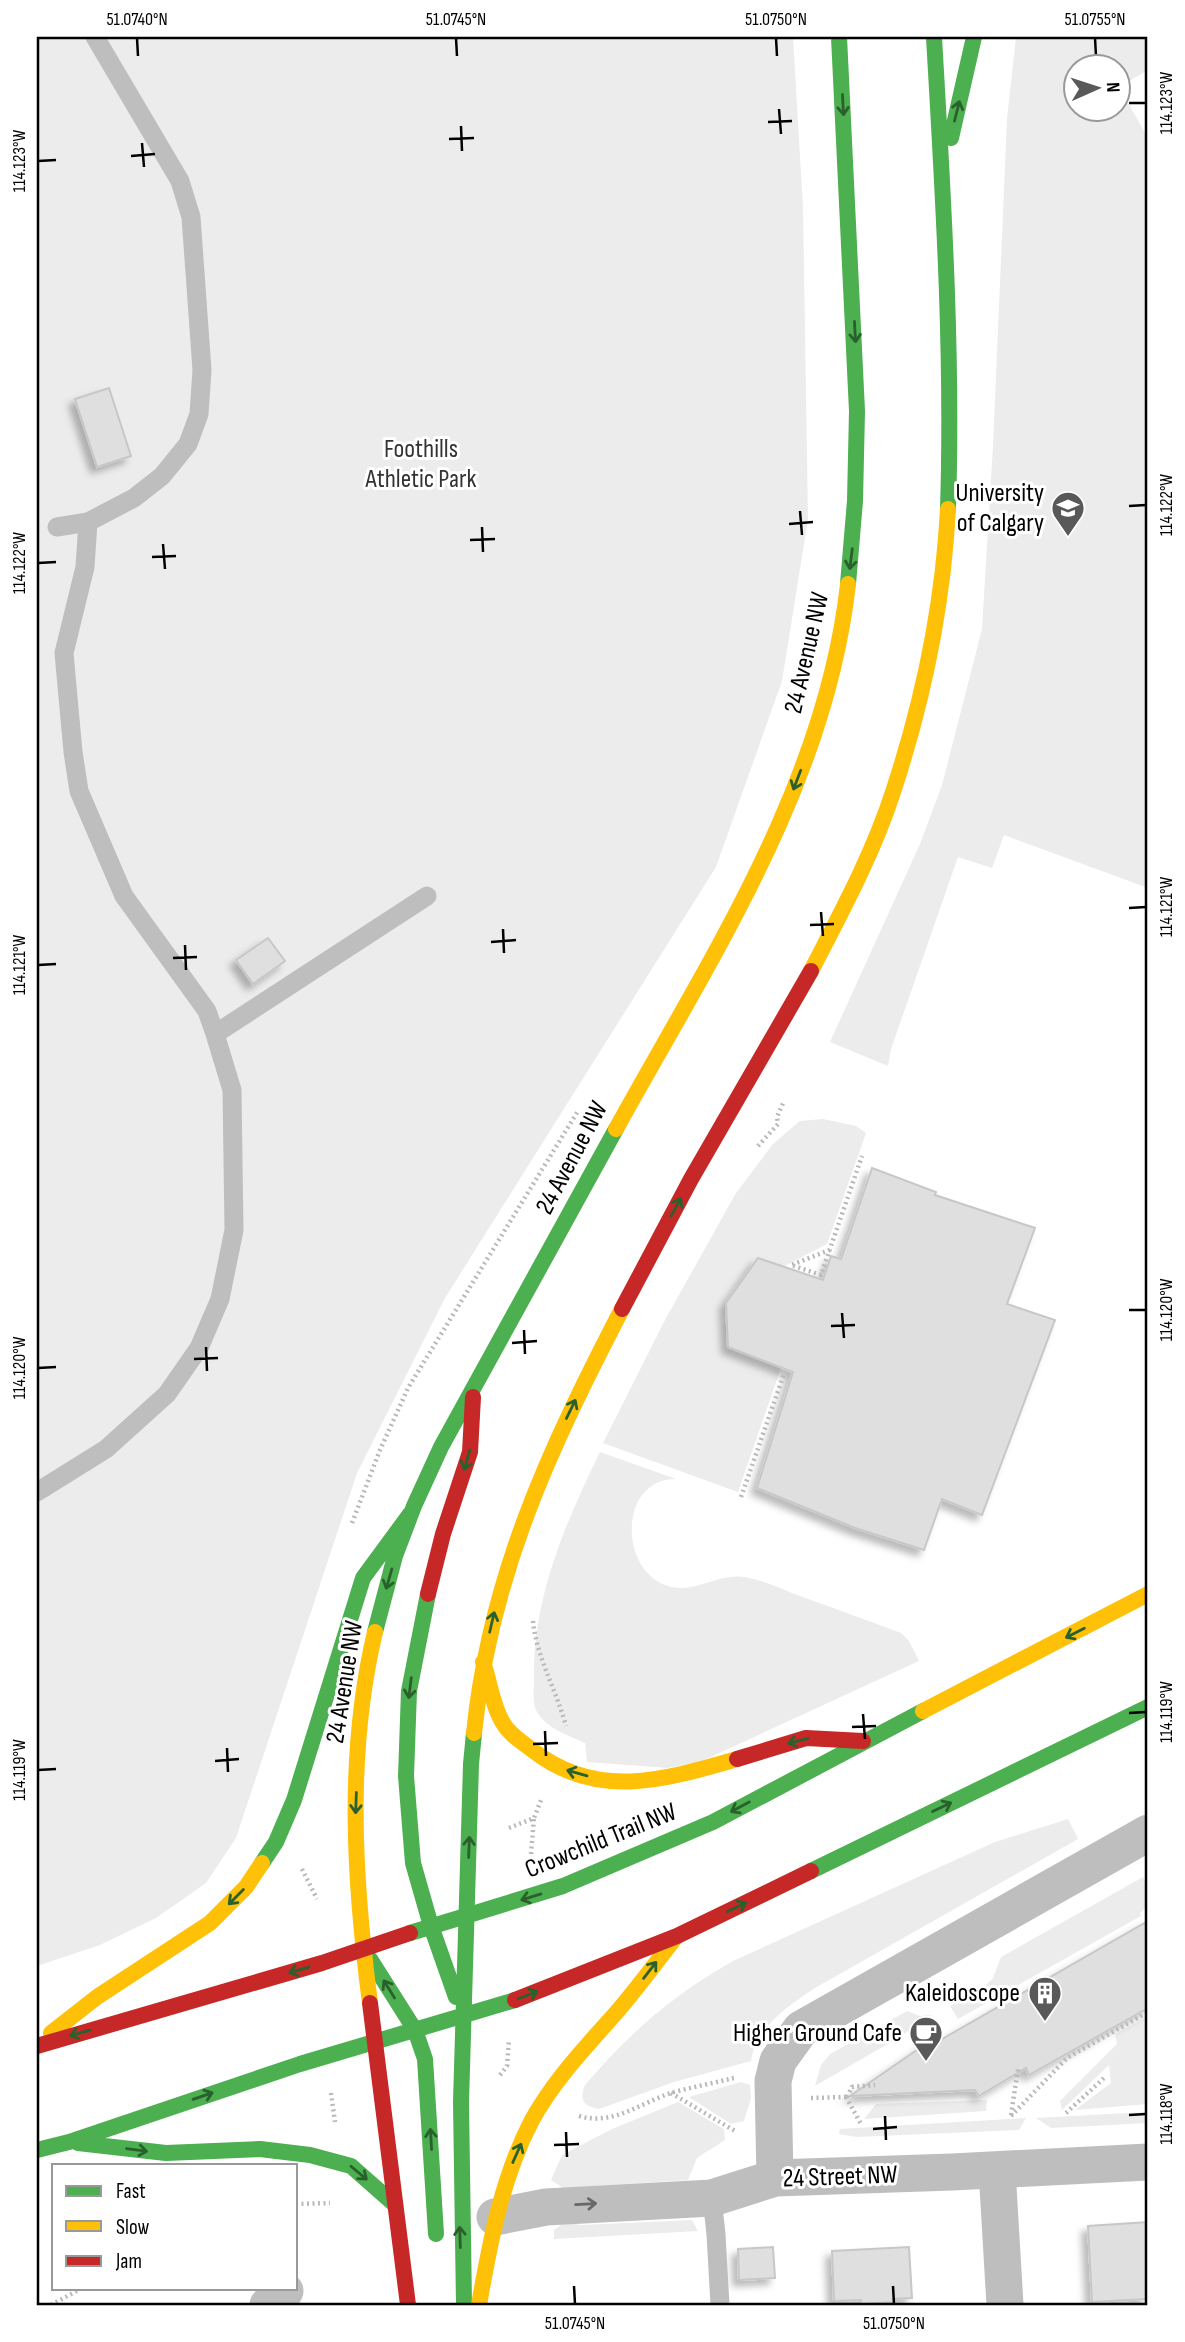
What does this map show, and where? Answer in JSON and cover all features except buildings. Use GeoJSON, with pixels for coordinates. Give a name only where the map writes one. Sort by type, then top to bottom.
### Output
{"type":"FeatureCollection","features":[{"type":"Feature","properties":{"kind":"main road","name":"24 Avenue NW"},"geometry":{"type":"LineString","coordinates":[[408,2305],[393,2203],[363,1948],[356,1858],[355,1812],[362,1705],[374,1633],[410,1514],[441,1447],[474,1392],[685,1000],[756,875],[797,782],[828,685],[840,634],[853,536],[858,382],[839,37]]}},
{"type":"Feature","properties":{"kind":"main road"},"geometry":{"type":"LineString","coordinates":[[464,2305],[460,2228],[471,1764],[475,1713],[494,1614],[524,1518],[563,1425],[656,1243],[764,1054],[855,886],[893,793],[923,692],[941,590],[951,485],[951,384],[934,37]]}},
{"type":"Feature","properties":{"kind":"main road"},"geometry":{"type":"LineString","coordinates":[[941,177],[974,37]]}},
{"type":"Feature","properties":{"kind":"main road"},"geometry":{"type":"LineString","coordinates":[[463,2016],[431,1926],[413,1863],[406,1776],[410,1691],[422,1620],[443,1534],[470,1452],[474,1392]]}},
{"type":"Feature","properties":{"kind":"main road"},"geometry":{"type":"LineString","coordinates":[[37,2046],[97,1997],[210,1923],[246,1887],[276,1842],[294,1800],[363,1578],[410,1514]]}},
{"type":"Feature","properties":{"kind":"main road","name":"Crowchild Trail NW"},"geometry":{"type":"LineString","coordinates":[[37,2046],[321,1963],[563,1886],[713,1822],[1148,1594]]}},
{"type":"Feature","properties":{"kind":"main road"},"geometry":{"type":"LineString","coordinates":[[483,1662],[504,1725],[533,1752],[555,1767],[583,1776],[620,1783],[649,1781],[672,1778],[806,1738],[866,1741]]}},
{"type":"Feature","properties":{"kind":"main road"},"geometry":{"type":"LineString","coordinates":[[37,2150],[69,2142],[287,2068],[514,2000],[677,1937],[1148,1707]]}},
{"type":"Feature","properties":{"kind":"main road"},"geometry":{"type":"LineString","coordinates":[[479,2305],[495,2217],[515,2156],[547,2094],[677,1937]]}},
{"type":"Feature","properties":{"kind":"main road"},"geometry":{"type":"LineString","coordinates":[[363,1948],[415,2030],[425,2059],[437,2251]]}},
{"type":"Feature","properties":{"kind":"main road"},"geometry":{"type":"LineString","coordinates":[[69,2142],[166,2153],[260,2150],[310,2155],[351,2166],[393,2203]]}},
{"type":"Feature","properties":{"kind":"street"},"geometry":{"type":"LineString","coordinates":[[775,2178],[773,2081],[778,2061],[802,2029],[1148,1833]]}},
{"type":"Feature","properties":{"kind":"street","name":"24 Street NW"},"geometry":{"type":"LineString","coordinates":[[495,2217],[546,2207],[712,2198],[775,2178],[1148,2162]]}},
{"type":"Feature","properties":{"kind":"street"},"geometry":{"type":"LineString","coordinates":[[997,2170],[1005,2305]]}},
{"type":"Feature","properties":{"kind":"lane"},"geometry":{"type":"LineString","coordinates":[[57,527],[88,522],[134,498],[162,475],[188,444],[200,414],[202,370],[191,216],[180,181],[95,37]]}},
{"type":"Feature","properties":{"kind":"lane"},"geometry":{"type":"LineString","coordinates":[[37,1492],[106,1449],[167,1394],[199,1348],[220,1299],[234,1230],[232,1090],[207,1011],[124,896],[79,790],[64,653],[85,567],[88,522]]}},
{"type":"Feature","properties":{"kind":"lane"},"geometry":{"type":"LineString","coordinates":[[215,1034],[427,896]]}},
{"type":"Feature","properties":{"kind":"lane"},"geometry":{"type":"LineString","coordinates":[[712,2198],[720,2305]]}},
{"type":"Feature","properties":{"kind":"path"},"geometry":{"type":"LineString","coordinates":[[349,1530],[408,1388],[580,1108]]}},
{"type":"Feature","properties":{"kind":"path"},"geometry":{"type":"LineString","coordinates":[[754,1151],[778,1124],[777,1117]]}},
{"type":"Feature","properties":{"kind":"path"},"geometry":{"type":"LineString","coordinates":[[830,1250],[791,1265],[821,1275],[830,1250],[862,1156]]}},
{"type":"Feature","properties":{"kind":"path"},"geometry":{"type":"LineString","coordinates":[[741,1497],[784,1374]]}},
{"type":"Feature","properties":{"kind":"path"},"geometry":{"type":"LineString","coordinates":[[534,1612],[533,1622],[541,1662],[555,1691],[566,1725],[565,1734]]}},
{"type":"Feature","properties":{"kind":"path"},"geometry":{"type":"LineString","coordinates":[[526,1899],[534,1818],[544,1794]]}},
{"type":"Feature","properties":{"kind":"path"},"geometry":{"type":"LineString","coordinates":[[500,1831],[534,1818]]}},
{"type":"Feature","properties":{"kind":"path"},"geometry":{"type":"LineString","coordinates":[[300,1865],[318,1899],[318,1909]]}},
{"type":"Feature","properties":{"kind":"path"},"geometry":{"type":"LineString","coordinates":[[507,2066],[514,2000]]}},
{"type":"Feature","properties":{"kind":"path"},"geometry":{"type":"LineString","coordinates":[[1018,2069],[1011,2116],[1067,2059],[1148,2012]]}},
{"type":"Feature","properties":{"kind":"path"},"geometry":{"type":"LineString","coordinates":[[579,2116],[593,2120],[608,2119],[671,2093],[751,2073],[778,2061]]}},
{"type":"Feature","properties":{"kind":"path"},"geometry":{"type":"LineString","coordinates":[[1066,2113],[1104,2078]]}},
{"type":"Feature","properties":{"kind":"path"},"geometry":{"type":"LineString","coordinates":[[846,2096],[852,2087],[875,2085]]}},
{"type":"Feature","properties":{"kind":"path"},"geometry":{"type":"LineString","coordinates":[[671,2093],[735,2131]]}},
{"type":"Feature","properties":{"kind":"path"},"geometry":{"type":"LineString","coordinates":[[811,2098],[846,2096]]}},
{"type":"Feature","properties":{"kind":"path"},"geometry":{"type":"LineString","coordinates":[[846,2096],[861,2124]]}},
{"type":"Feature","properties":{"kind":"path"},"geometry":{"type":"LineString","coordinates":[[332,2109],[335,2126]]}},
{"type":"Feature","properties":{"kind":"path"},"geometry":{"type":"LineString","coordinates":[[298,2204],[331,2203],[340,2210]]}},
{"type":"Feature","properties":{"kind":"path"},"geometry":{"type":"LineString","coordinates":[[51,2305],[78,2290]]}},
{"type":"Feature","properties":{"kind":"green space","name":"Foothills Athletic Park"},"geometry":{"type":"Polygon","coordinates":[[[37,37],[793,37],[803,207],[808,519],[782,681],[716,867],[445,1298],[357,1473],[236,1838],[206,1883],[156,1918],[100,1945],[37,1966],[37,37]]]}},
{"type":"Feature","properties":{"kind":"green space","name":"University of Calgary"},"geometry":{"type":"Polygon","coordinates":[[[1016,37],[1148,37],[1148,70],[1132,79],[1132,52],[1062,52],[1062,122],[1132,122],[1132,110],[1148,138],[1148,888],[1004,835],[992,868],[958,857],[891,1049],[888,1066],[830,1042],[920,844],[942,785],[982,629],[1007,119],[1016,37]]]}},
{"type":"Feature","properties":{"kind":"green space"},"geometry":{"type":"Polygon","coordinates":[[[823,1119],[856,1126],[866,1133],[827,1244],[783,1267],[726,1303],[728,1347],[781,1368],[738,1492],[603,1443],[665,1320],[736,1193],[773,1144],[800,1121],[823,1119]]]}},
{"type":"Feature","properties":{"kind":"green space"},"geometry":{"type":"Polygon","coordinates":[[[600,1452],[676,1479],[658,1483],[644,1493],[636,1507],[632,1525],[633,1543],[639,1561],[650,1575],[665,1585],[685,1588],[734,1577],[765,1582],[901,1633],[909,1641],[919,1661],[702,1761],[668,1768],[587,1762],[585,1743],[552,1727],[535,1709],[535,1651],[545,1591],[553,1563],[600,1452]]]}},
{"type":"Feature","properties":{"kind":"green space"},"geometry":{"type":"Polygon","coordinates":[[[1068,1819],[1078,1839],[815,1988],[784,2010],[766,2028],[754,2049],[751,2061],[674,2082],[599,2109],[584,2101],[582,2095],[585,2085],[619,2048],[653,2016],[710,1974],[733,1961],[995,1842],[1068,1819]]]}},
{"type":"Feature","properties":{"kind":"green space"},"geometry":{"type":"Polygon","coordinates":[[[1143,1877],[1148,1886],[1148,1906],[1140,1913],[1141,1916],[958,2019],[950,2006],[986,1985],[993,1978],[1001,1957],[1143,1877]]]}},
{"type":"Feature","properties":{"kind":"green space"},"geometry":{"type":"Polygon","coordinates":[[[907,2011],[920,2016],[932,2015],[815,2086],[821,2065],[830,2054],[907,2011]]]}},
{"type":"Feature","properties":{"kind":"green space"},"geometry":{"type":"Polygon","coordinates":[[[1148,2016],[1148,2104],[1075,2110],[1111,2083],[1109,2065],[1062,2110],[1060,2101],[1117,2044],[1115,2034],[1148,2016]]]}},
{"type":"Feature","properties":{"kind":"green space"},"geometry":{"type":"Polygon","coordinates":[[[741,2082],[750,2085],[751,2098],[744,2121],[731,2124],[689,2097],[741,2082]]]}},
{"type":"Feature","properties":{"kind":"green space"},"geometry":{"type":"Polygon","coordinates":[[[987,2100],[986,2111],[864,2119],[876,2104],[987,2100]]]}},
{"type":"Feature","properties":{"kind":"green space"},"geometry":{"type":"Polygon","coordinates":[[[678,2102],[724,2129],[725,2140],[697,2158],[688,2180],[563,2188],[551,2180],[562,2155],[612,2129],[678,2102]]]}},
{"type":"Feature","properties":{"kind":"green space"},"geometry":{"type":"Polygon","coordinates":[[[1148,2112],[1148,2123],[1051,2128],[1036,2118],[1148,2112]]]}},
{"type":"Feature","properties":{"kind":"green space"},"geometry":{"type":"Polygon","coordinates":[[[1026,2118],[1019,2130],[856,2137],[839,2134],[840,2129],[1026,2118]]]}},
{"type":"Feature","properties":{"kind":"green space"},"geometry":{"type":"Polygon","coordinates":[[[692,2220],[698,2231],[554,2239],[554,2230],[565,2222],[581,2225],[692,2220]]]}},
{"type":"Feature","properties":{"kind":"traffic: fast"},"geometry":{"type":"LineString","coordinates":[[839,37],[857,411],[855,501],[848,584]]}},
{"type":"Feature","properties":{"kind":"traffic: fast"},"geometry":{"type":"LineString","coordinates":[[934,37],[948,332],[948,509]]}},
{"type":"Feature","properties":{"kind":"traffic: fast"},"geometry":{"type":"LineString","coordinates":[[951,138],[974,37]]}},
{"type":"Feature","properties":{"kind":"traffic: fast"},"geometry":{"type":"LineString","coordinates":[[375,1632],[395,1556],[441,1447],[616,1129]]}},
{"type":"Feature","properties":{"kind":"traffic: fast"},"geometry":{"type":"LineString","coordinates":[[262,1863],[276,1842],[294,1800],[363,1578],[410,1514]]}},
{"type":"Feature","properties":{"kind":"traffic: fast"},"geometry":{"type":"LineString","coordinates":[[428,1594],[409,1691],[406,1776],[413,1863],[431,1926],[456,1997]]}},
{"type":"Feature","properties":{"kind":"traffic: fast"},"geometry":{"type":"LineString","coordinates":[[811,1871],[1148,1707]]}},
{"type":"Feature","properties":{"kind":"traffic: fast"},"geometry":{"type":"LineString","coordinates":[[410,1933],[563,1886],[713,1822],[923,1711]]}},
{"type":"Feature","properties":{"kind":"traffic: fast"},"geometry":{"type":"LineString","coordinates":[[464,2305],[461,2102],[474,1733]]}},
{"type":"Feature","properties":{"kind":"traffic: fast"},"geometry":{"type":"LineString","coordinates":[[370,1959],[415,2030],[425,2059],[436,2234]]}},
{"type":"Feature","properties":{"kind":"traffic: fast"},"geometry":{"type":"LineString","coordinates":[[37,2150],[69,2142],[300,2064],[515,2000]]}},
{"type":"Feature","properties":{"kind":"traffic: fast"},"geometry":{"type":"LineString","coordinates":[[78,2143],[166,2153],[260,2149],[310,2155],[351,2166],[393,2203]]}},
{"type":"Feature","properties":{"kind":"traffic: slow"},"geometry":{"type":"LineString","coordinates":[[811,971],[866,861],[904,758],[930,652],[942,581],[948,509]]}},
{"type":"Feature","properties":{"kind":"traffic: slow"},"geometry":{"type":"LineString","coordinates":[[616,1129],[725,934],[790,799],[816,729],[836,658],[848,584]]}},
{"type":"Feature","properties":{"kind":"traffic: slow"},"geometry":{"type":"LineString","coordinates":[[474,1733],[482,1675],[494,1620],[527,1514],[571,1412],[622,1309]]}},
{"type":"Feature","properties":{"kind":"traffic: slow"},"geometry":{"type":"LineString","coordinates":[[923,1711],[1148,1594]]}},
{"type":"Feature","properties":{"kind":"traffic: slow"},"geometry":{"type":"LineString","coordinates":[[370,2003],[357,1864],[356,1771],[366,1678],[375,1632]]}},
{"type":"Feature","properties":{"kind":"traffic: slow"},"geometry":{"type":"LineString","coordinates":[[483,1662],[496,1709],[509,1731],[556,1765],[580,1775],[606,1781],[657,1779],[737,1759]]}},
{"type":"Feature","properties":{"kind":"traffic: slow"},"geometry":{"type":"LineString","coordinates":[[51,2033],[97,1997],[210,1923],[246,1887],[262,1863]]}},
{"type":"Feature","properties":{"kind":"traffic: slow"},"geometry":{"type":"LineString","coordinates":[[479,2305],[505,2187],[532,2120],[560,2078],[675,1938]]}},
{"type":"Feature","properties":{"kind":"traffic: jam"},"geometry":{"type":"LineString","coordinates":[[622,1309],[691,1179],[811,971]]}},
{"type":"Feature","properties":{"kind":"traffic: jam"},"geometry":{"type":"LineString","coordinates":[[428,1594],[443,1534],[470,1452],[473,1397]]}},
{"type":"Feature","properties":{"kind":"traffic: jam"},"geometry":{"type":"LineString","coordinates":[[737,1759],[806,1738],[863,1741]]}},
{"type":"Feature","properties":{"kind":"traffic: jam"},"geometry":{"type":"LineString","coordinates":[[515,2000],[677,1936],[811,1871]]}},
{"type":"Feature","properties":{"kind":"traffic: jam"},"geometry":{"type":"LineString","coordinates":[[37,2046],[322,1963],[410,1933]]}},
{"type":"Feature","properties":{"kind":"traffic: jam"},"geometry":{"type":"LineString","coordinates":[[370,2003],[408,2305]]}},
{"type":"Feature","properties":{"kind":"place","name":"University of Calgary"},"geometry":{"type":"Point","coordinates":[1068,538]}},
{"type":"Feature","properties":{"kind":"place","name":"Kaleidoscope"},"geometry":{"type":"Point","coordinates":[1045,2023]}},
{"type":"Feature","properties":{"kind":"place","name":"Higher Ground Cafe"},"geometry":{"type":"Point","coordinates":[926,2063]}}]}
